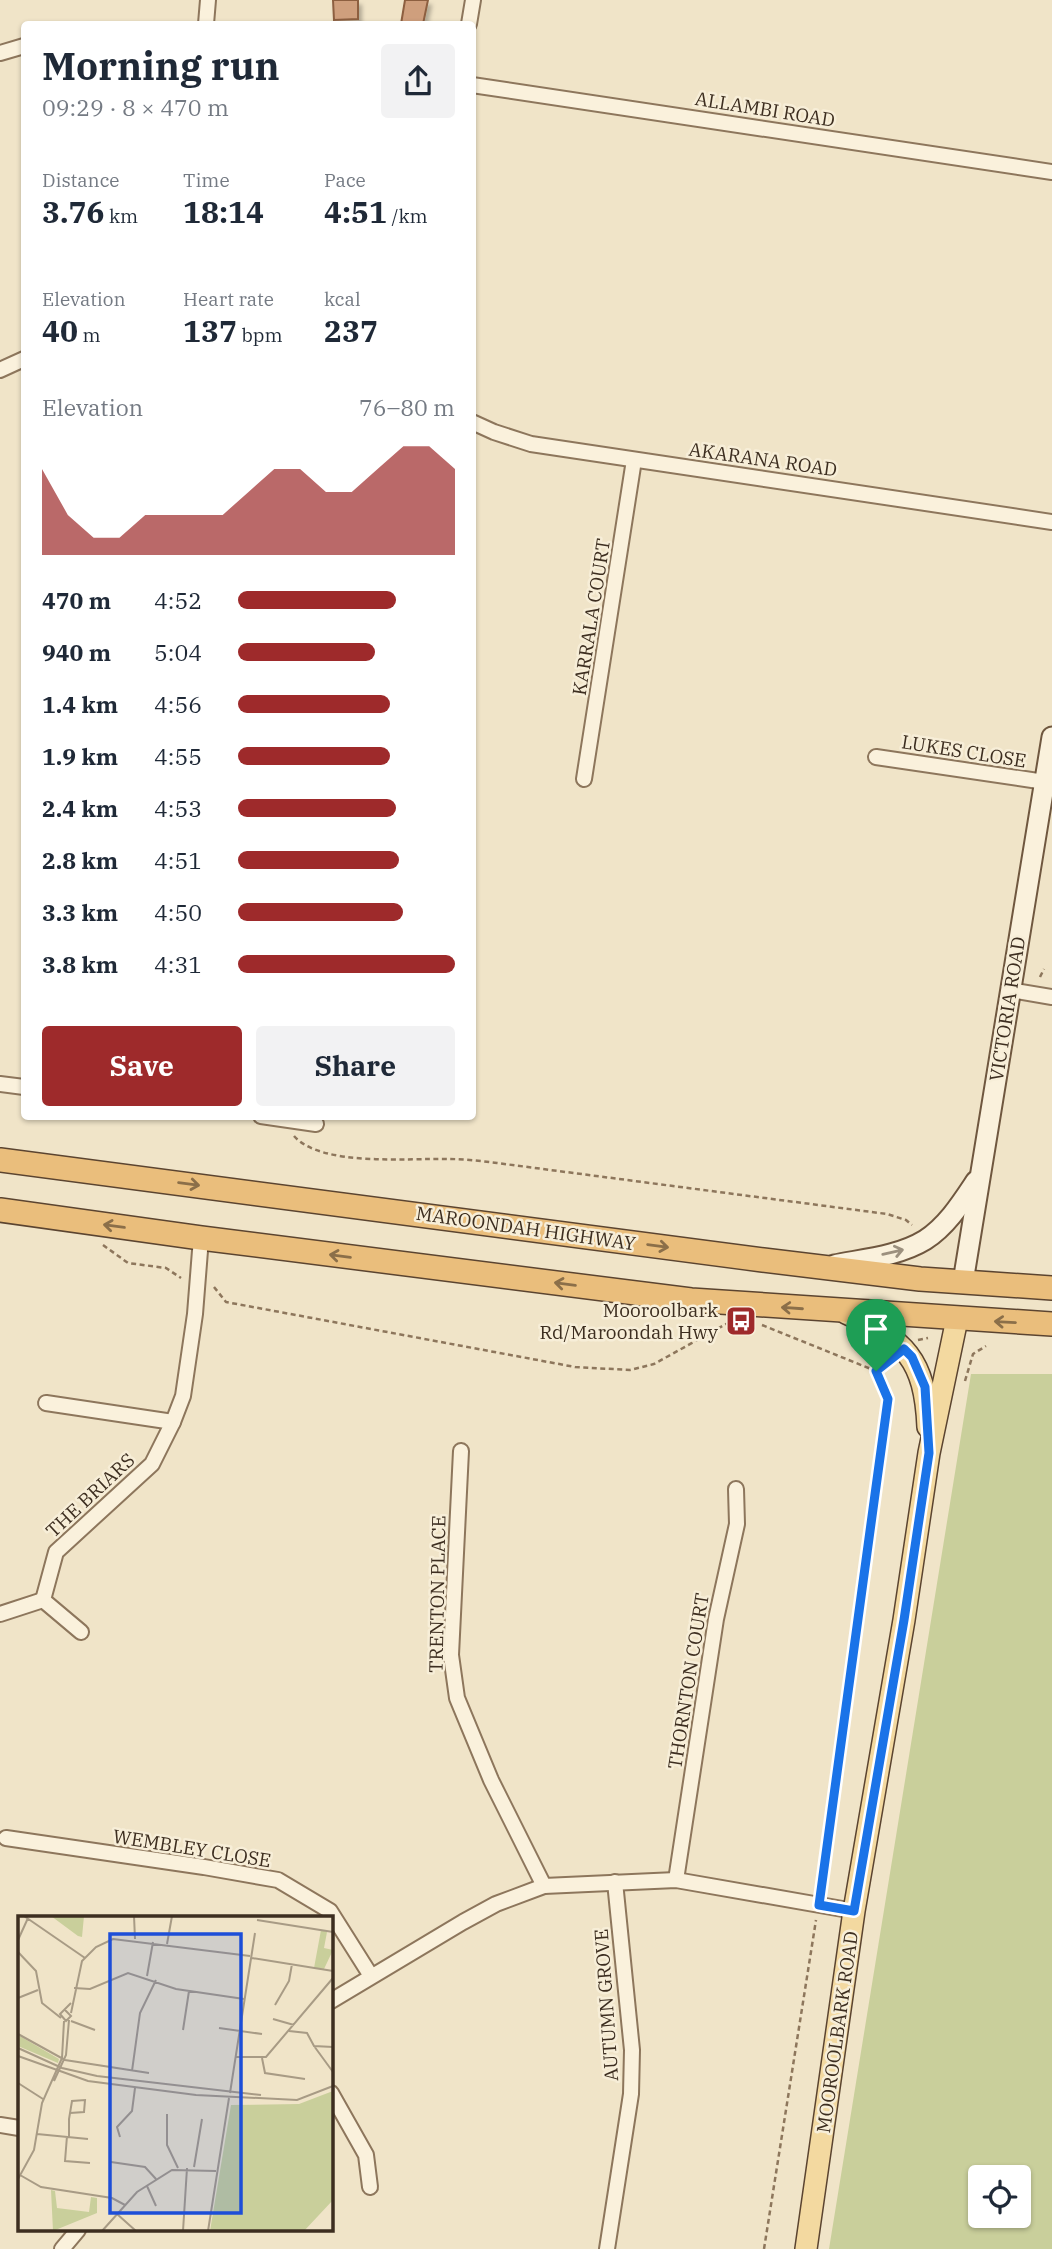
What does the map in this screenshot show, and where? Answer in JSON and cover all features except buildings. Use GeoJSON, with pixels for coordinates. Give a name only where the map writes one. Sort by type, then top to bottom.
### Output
{"type":"FeatureCollection","features":[{"type":"Feature","properties":{"kind":"highway","name":"MAROONDAH HIGHWAY"},"geometry":{"type":"LineString","coordinates":[[0,1160],[920,1279],[1052,1288]]}},
{"type":"Feature","properties":{"kind":"highway"},"geometry":{"type":"LineString","coordinates":[[0,1210],[691,1300],[1052,1324]]}},
{"type":"Feature","properties":{"kind":"highway"},"geometry":{"type":"LineString","coordinates":[[957,1319],[963,1282]]}},
{"type":"Feature","properties":{"kind":"main road","name":"VICTORIA ROAD"},"geometry":{"type":"LineString","coordinates":[[963,1282],[1010,990],[1049,783],[1052,737]]}},
{"type":"Feature","properties":{"kind":"main road"},"geometry":{"type":"LineString","coordinates":[[827,1267],[907,1249],[927,1239],[959,1207],[981,1175]]}},
{"type":"Feature","properties":{"kind":"main road"},"geometry":{"type":"LineString","coordinates":[[842,1311],[877,1327],[912,1357],[925,1387],[929,1453]]}},
{"type":"Feature","properties":{"kind":"main road","name":"MOOROOLBARK ROAD"},"geometry":{"type":"LineString","coordinates":[[806,2249],[854,1911],[904,1620],[929,1453],[957,1319]]}},
{"type":"Feature","properties":{"kind":"street"},"geometry":{"type":"LineString","coordinates":[[206,21],[208,0]]}},
{"type":"Feature","properties":{"kind":"street"},"geometry":{"type":"LineString","coordinates":[[470,21],[473,0]]}},
{"type":"Feature","properties":{"kind":"street"},"geometry":{"type":"LineString","coordinates":[[0,53],[21,47]]}},
{"type":"Feature","properties":{"kind":"street","name":"ALLAMBI ROAD"},"geometry":{"type":"LineString","coordinates":[[476,86],[1052,172]]}},
{"type":"Feature","properties":{"kind":"street"},"geometry":{"type":"LineString","coordinates":[[0,370],[21,360]]}},
{"type":"Feature","properties":{"kind":"street","name":"AKARANA ROAD"},"geometry":{"type":"LineString","coordinates":[[476,423],[531,444],[1052,522]]}},
{"type":"Feature","properties":{"kind":"street","name":"KARRALA COURT"},"geometry":{"type":"LineString","coordinates":[[584,779],[634,460]]}},
{"type":"Feature","properties":{"kind":"street","name":"LUKES CLOSE"},"geometry":{"type":"LineString","coordinates":[[876,757],[1049,783]]}},
{"type":"Feature","properties":{"kind":"street"},"geometry":{"type":"LineString","coordinates":[[1010,990],[1052,997]]}},
{"type":"Feature","properties":{"kind":"street"},"geometry":{"type":"LineString","coordinates":[[0,1084],[21,1087]]}},
{"type":"Feature","properties":{"kind":"street"},"geometry":{"type":"LineString","coordinates":[[285,1120],[316,1124]]}},
{"type":"Feature","properties":{"kind":"street","name":"THE BRIARS"},"geometry":{"type":"LineString","coordinates":[[43,1600],[56,1552],[152,1464],[173,1422],[183,1396],[201,1238]]}},
{"type":"Feature","properties":{"kind":"street"},"geometry":{"type":"LineString","coordinates":[[46,1403],[173,1422]]}},
{"type":"Feature","properties":{"kind":"street","name":"TRENTON PLACE"},"geometry":{"type":"LineString","coordinates":[[461,1451],[451,1655],[457,1698],[491,1780],[544,1886]]}},
{"type":"Feature","properties":{"kind":"street","name":"THORNTON COURT"},"geometry":{"type":"LineString","coordinates":[[676,1880],[716,1619],[737,1524],[736,1489]]}},
{"type":"Feature","properties":{"kind":"street"},"geometry":{"type":"LineString","coordinates":[[0,1614],[43,1600],[81,1632]]}},
{"type":"Feature","properties":{"kind":"street","name":"WEMBLEY CLOSE"},"geometry":{"type":"LineString","coordinates":[[6,1838],[278,1880],[330,1911],[371,1976]]}},
{"type":"Feature","properties":{"kind":"street"},"geometry":{"type":"LineString","coordinates":[[332,2000],[496,1904],[544,1886],[676,1880],[854,1911]]}},
{"type":"Feature","properties":{"kind":"street","name":"AUTUMN GROVE"},"geometry":{"type":"LineString","coordinates":[[607,2249],[631,2094],[632,2050],[615,1882]]}},
{"type":"Feature","properties":{"kind":"street"},"geometry":{"type":"LineString","coordinates":[[332,2094],[366,2155],[370,2187]]}},
{"type":"Feature","properties":{"kind":"street"},"geometry":{"type":"LineString","coordinates":[[0,2125],[18,2128]]}},
{"type":"Feature","properties":{"kind":"street"},"geometry":{"type":"LineString","coordinates":[[62,2249],[76,2232]]}},
{"type":"Feature","properties":{"kind":"path"},"geometry":{"type":"LineString","coordinates":[[1040,977],[1044,969]]}},
{"type":"Feature","properties":{"kind":"path"},"geometry":{"type":"LineString","coordinates":[[291,1121],[290,1132],[298,1142],[320,1151],[352,1158],[452,1159],[497,1163],[887,1214],[906,1220],[927,1239]]}},
{"type":"Feature","properties":{"kind":"path"},"geometry":{"type":"LineString","coordinates":[[94,1243],[103,1245],[128,1263],[166,1268],[185,1280],[211,1284],[226,1302],[575,1367],[630,1370],[654,1364],[702,1340],[719,1327],[734,1322]]}},
{"type":"Feature","properties":{"kind":"path"},"geometry":{"type":"LineString","coordinates":[[754,1322],[876,1371],[888,1399],[819,1905],[764,2249]]}},
{"type":"Feature","properties":{"kind":"path"},"geometry":{"type":"LineString","coordinates":[[876,1371],[910,1344],[929,1338]]}},
{"type":"Feature","properties":{"kind":"green space"},"geometry":{"type":"Polygon","coordinates":[[[971,1374],[1052,1374],[1052,2249],[829,2249],[971,1374]]]}},
{"type":"Feature","properties":{"kind":"place","name":"Mooroolbark Rd/Maroondah Hwy"},"geometry":{"type":"Point","coordinates":[741,1321]}},
{"type":"Feature","properties":{"kind":"route"},"geometry":{"type":"LineString","coordinates":[[904,1349],[912,1357],[925,1387],[929,1453],[904,1620],[854,1911],[819,1905],[888,1399],[876,1371],[904,1349]]}}]}
